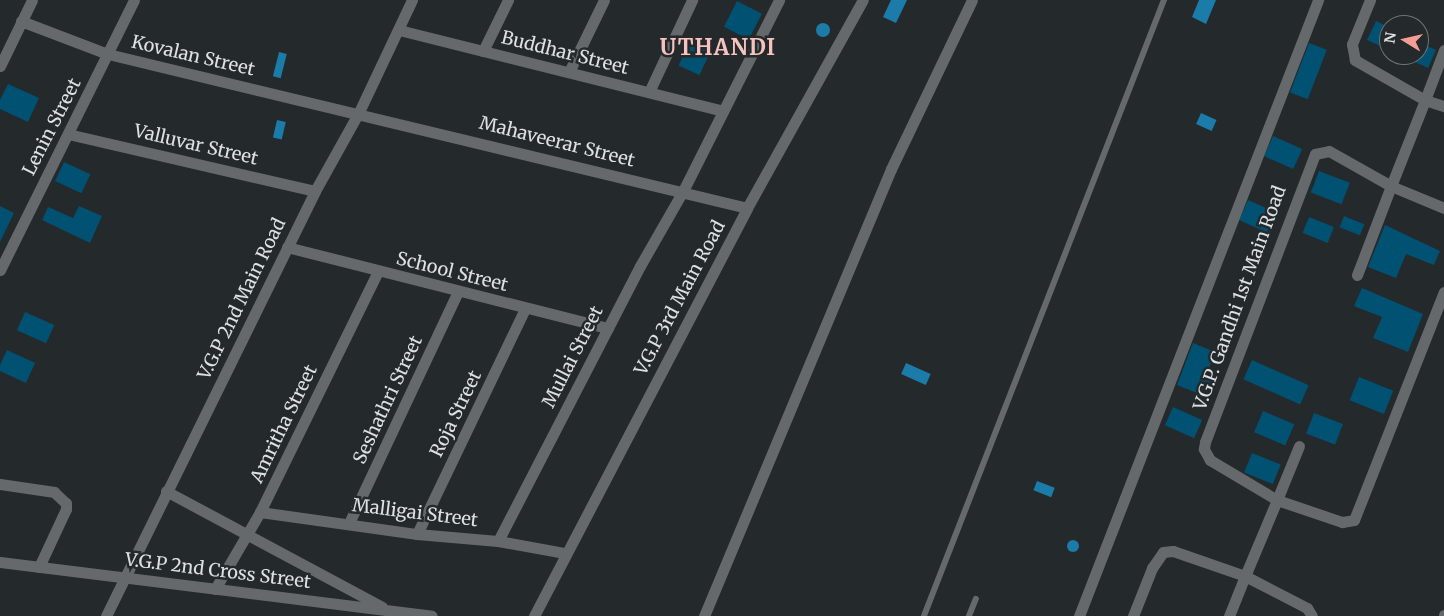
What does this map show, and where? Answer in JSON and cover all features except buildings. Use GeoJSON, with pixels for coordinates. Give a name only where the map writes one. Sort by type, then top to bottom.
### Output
{"type":"FeatureCollection","features":[{"type":"Feature","properties":{"kind":"street"},"geometry":{"type":"LineString","coordinates":[[0,66],[32,0]]}},
{"type":"Feature","properties":{"kind":"street","name":"Lenin Street"},"geometry":{"type":"LineString","coordinates":[[0,270],[134,0]]}},
{"type":"Feature","properties":{"kind":"street","name":"V.G.P 2nd Main Road"},"geometry":{"type":"LineString","coordinates":[[106,616],[123,576],[315,191],[359,112],[412,0]]}},
{"type":"Feature","properties":{"kind":"street"},"geometry":{"type":"LineString","coordinates":[[483,51],[508,0]]}},
{"type":"Feature","properties":{"kind":"street"},"geometry":{"type":"LineString","coordinates":[[569,72],[604,0]]}},
{"type":"Feature","properties":{"kind":"street"},"geometry":{"type":"LineString","coordinates":[[649,92],[692,0]]}},
{"type":"Feature","properties":{"kind":"street","name":"Mullai Street"},"geometry":{"type":"LineString","coordinates":[[498,541],[608,328],[683,191],[778,0]]}},
{"type":"Feature","properties":{"kind":"street","name":"V.G.P 3rd Main Road"},"geometry":{"type":"LineString","coordinates":[[534,616],[565,553],[747,208],[863,0]]}},
{"type":"Feature","properties":{"kind":"street"},"geometry":{"type":"LineString","coordinates":[[704,616],[891,169],[972,0]]}},
{"type":"Feature","properties":{"kind":"street"},"geometry":{"type":"LineString","coordinates":[[1079,616],[1318,0]]}},
{"type":"Feature","properties":{"kind":"street"},"geometry":{"type":"LineString","coordinates":[[1370,0],[1352,44],[1355,60],[1425,100],[1444,106]]}},
{"type":"Feature","properties":{"kind":"street","name":"Kovalan Street"},"geometry":{"type":"LineString","coordinates":[[21,21],[108,54],[359,112]]}},
{"type":"Feature","properties":{"kind":"street","name":"Buddhar Street"},"geometry":{"type":"LineString","coordinates":[[399,30],[723,110]]}},
{"type":"Feature","properties":{"kind":"street"},"geometry":{"type":"LineString","coordinates":[[1357,275],[1444,50]]}},
{"type":"Feature","properties":{"kind":"street","name":"Mahaveerar Street"},"geometry":{"type":"LineString","coordinates":[[359,112],[747,208]]}},
{"type":"Feature","properties":{"kind":"street","name":"Valluvar Street"},"geometry":{"type":"LineString","coordinates":[[68,134],[315,191]]}},
{"type":"Feature","properties":{"kind":"street","name":"V.G.P. Gandhi 1st Main Road"},"geometry":{"type":"LineString","coordinates":[[1277,500],[1210,460],[1204,449],[1205,442],[1315,154],[1329,151],[1392,186]]}},
{"type":"Feature","properties":{"kind":"street"},"geometry":{"type":"LineString","coordinates":[[1392,186],[1444,208]]}},
{"type":"Feature","properties":{"kind":"street","name":"School Street"},"geometry":{"type":"LineString","coordinates":[[287,247],[608,328]]}},
{"type":"Feature","properties":{"kind":"street","name":"Amritha Street"},"geometry":{"type":"LineString","coordinates":[[215,589],[260,512],[378,271]]}},
{"type":"Feature","properties":{"kind":"street","name":"Seshathri Street"},"geometry":{"type":"LineString","coordinates":[[349,523],[458,291]]}},
{"type":"Feature","properties":{"kind":"street"},"geometry":{"type":"LineString","coordinates":[[1277,500],[1342,522],[1354,520],[1444,292]]}},
{"type":"Feature","properties":{"kind":"street","name":"Roja Street"},"geometry":{"type":"LineString","coordinates":[[417,534],[525,308]]}},
{"type":"Feature","properties":{"kind":"street"},"geometry":{"type":"LineString","coordinates":[[1229,616],[1299,446]]}},
{"type":"Feature","properties":{"kind":"street"},"geometry":{"type":"LineString","coordinates":[[0,484],[54,492],[66,503],[66,509],[39,567]]}},
{"type":"Feature","properties":{"kind":"street"},"geometry":{"type":"LineString","coordinates":[[166,491],[390,611]]}},
{"type":"Feature","properties":{"kind":"street","name":"Malligai Street"},"geometry":{"type":"LineString","coordinates":[[260,512],[417,534],[498,541],[565,553]]}},
{"type":"Feature","properties":{"kind":"street"},"geometry":{"type":"LineString","coordinates":[[1133,616],[1152,568],[1163,552],[1173,551],[1245,576],[1308,608],[1312,616]]}},
{"type":"Feature","properties":{"kind":"street","name":"V.G.P 2nd Cross Street"},"geometry":{"type":"LineString","coordinates":[[0,562],[432,616]]}},
{"type":"Feature","properties":{"kind":"lane"},"geometry":{"type":"LineString","coordinates":[[924,616],[1164,0]]}},
{"type":"Feature","properties":{"kind":"lane"},"geometry":{"type":"LineString","coordinates":[[969,616],[976,599]]}},
{"type":"Feature","properties":{"kind":"water"},"geometry":{"type":"Polygon","coordinates":[[[891,0],[907,0],[896,23],[883,17],[891,0]]]}},
{"type":"Feature","properties":{"kind":"water"},"geometry":{"type":"Polygon","coordinates":[[[1199,0],[1216,0],[1206,24],[1192,17],[1199,0]]]}},
{"type":"Feature","properties":{"kind":"water"},"geometry":{"type":"Polygon","coordinates":[[[823,23],[828,25],[830,30],[828,35],[823,37],[818,35],[816,30],[818,25],[823,23]]]}},
{"type":"Feature","properties":{"kind":"water"},"geometry":{"type":"Polygon","coordinates":[[[279,52],[287,54],[281,78],[273,76],[279,52]]]}},
{"type":"Feature","properties":{"kind":"water"},"geometry":{"type":"Polygon","coordinates":[[[1201,113],[1217,120],[1212,131],[1196,124],[1201,113]]]}},
{"type":"Feature","properties":{"kind":"water"},"geometry":{"type":"Polygon","coordinates":[[[277,120],[286,122],[282,140],[273,138],[277,120]]]}},
{"type":"Feature","properties":{"kind":"water"},"geometry":{"type":"Polygon","coordinates":[[[906,363],[931,374],[926,385],[901,374],[906,363]]]}},
{"type":"Feature","properties":{"kind":"water"},"geometry":{"type":"Polygon","coordinates":[[[1037,481],[1055,488],[1051,497],[1033,490],[1037,481]]]}},
{"type":"Feature","properties":{"kind":"water"},"geometry":{"type":"Polygon","coordinates":[[[1071,540],[1075,540],[1079,546],[1075,552],[1071,552],[1067,548],[1067,544],[1071,540]]]}},
{"type":"Feature","properties":{"kind":"district","name":"UTHANDI"},"geometry":{"type":"Point","coordinates":[718,48]}}]}
